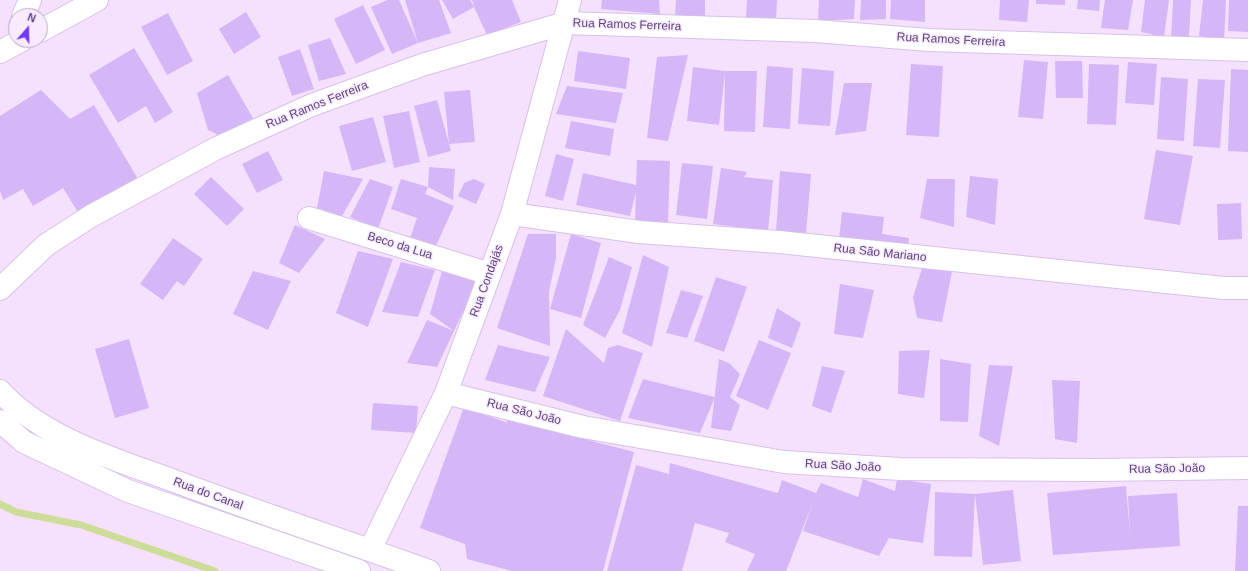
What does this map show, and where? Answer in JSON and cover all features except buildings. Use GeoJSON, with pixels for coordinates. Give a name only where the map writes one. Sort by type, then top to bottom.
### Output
{"type":"FeatureCollection","features":[{"type":"Feature","properties":{"kind":"street"},"geometry":{"type":"LineString","coordinates":[[48,26],[97,0]]}},
{"type":"Feature","properties":{"kind":"street","name":"Rua Condajás"},"geometry":{"type":"LineString","coordinates":[[370,550],[446,393],[512,214],[570,0]]}},
{"type":"Feature","properties":{"kind":"street","name":"Rua Ramos Ferreira"},"geometry":{"type":"LineString","coordinates":[[0,290],[46,245],[91,216],[217,148],[312,105],[422,64],[565,23],[815,31],[929,40],[1248,50]]}},
{"type":"Feature","properties":{"kind":"street","name":"Rua São Mariano"},"geometry":{"type":"LineString","coordinates":[[512,214],[639,232],[779,242],[1224,288],[1248,288]]}},
{"type":"Feature","properties":{"kind":"street","name":"Beco da Lua"},"geometry":{"type":"LineString","coordinates":[[309,218],[490,274]]}},
{"type":"Feature","properties":{"kind":"street","name":"Rua do Canal"},"geometry":{"type":"LineString","coordinates":[[0,391],[39,425],[98,452],[258,512],[428,571]]}},
{"type":"Feature","properties":{"kind":"street","name":"Rua São João"},"geometry":{"type":"LineString","coordinates":[[446,393],[583,427],[784,462],[909,469],[1096,470],[1248,468]]}},
{"type":"Feature","properties":{"kind":"street","name":"Rua do Canal"},"geometry":{"type":"LineString","coordinates":[[0,421],[24,442],[128,491],[358,571]]}},
{"type":"Feature","properties":{"kind":"waterway"},"geometry":{"type":"LineString","coordinates":[[0,504],[16,512],[81,525],[215,571]]}}]}
